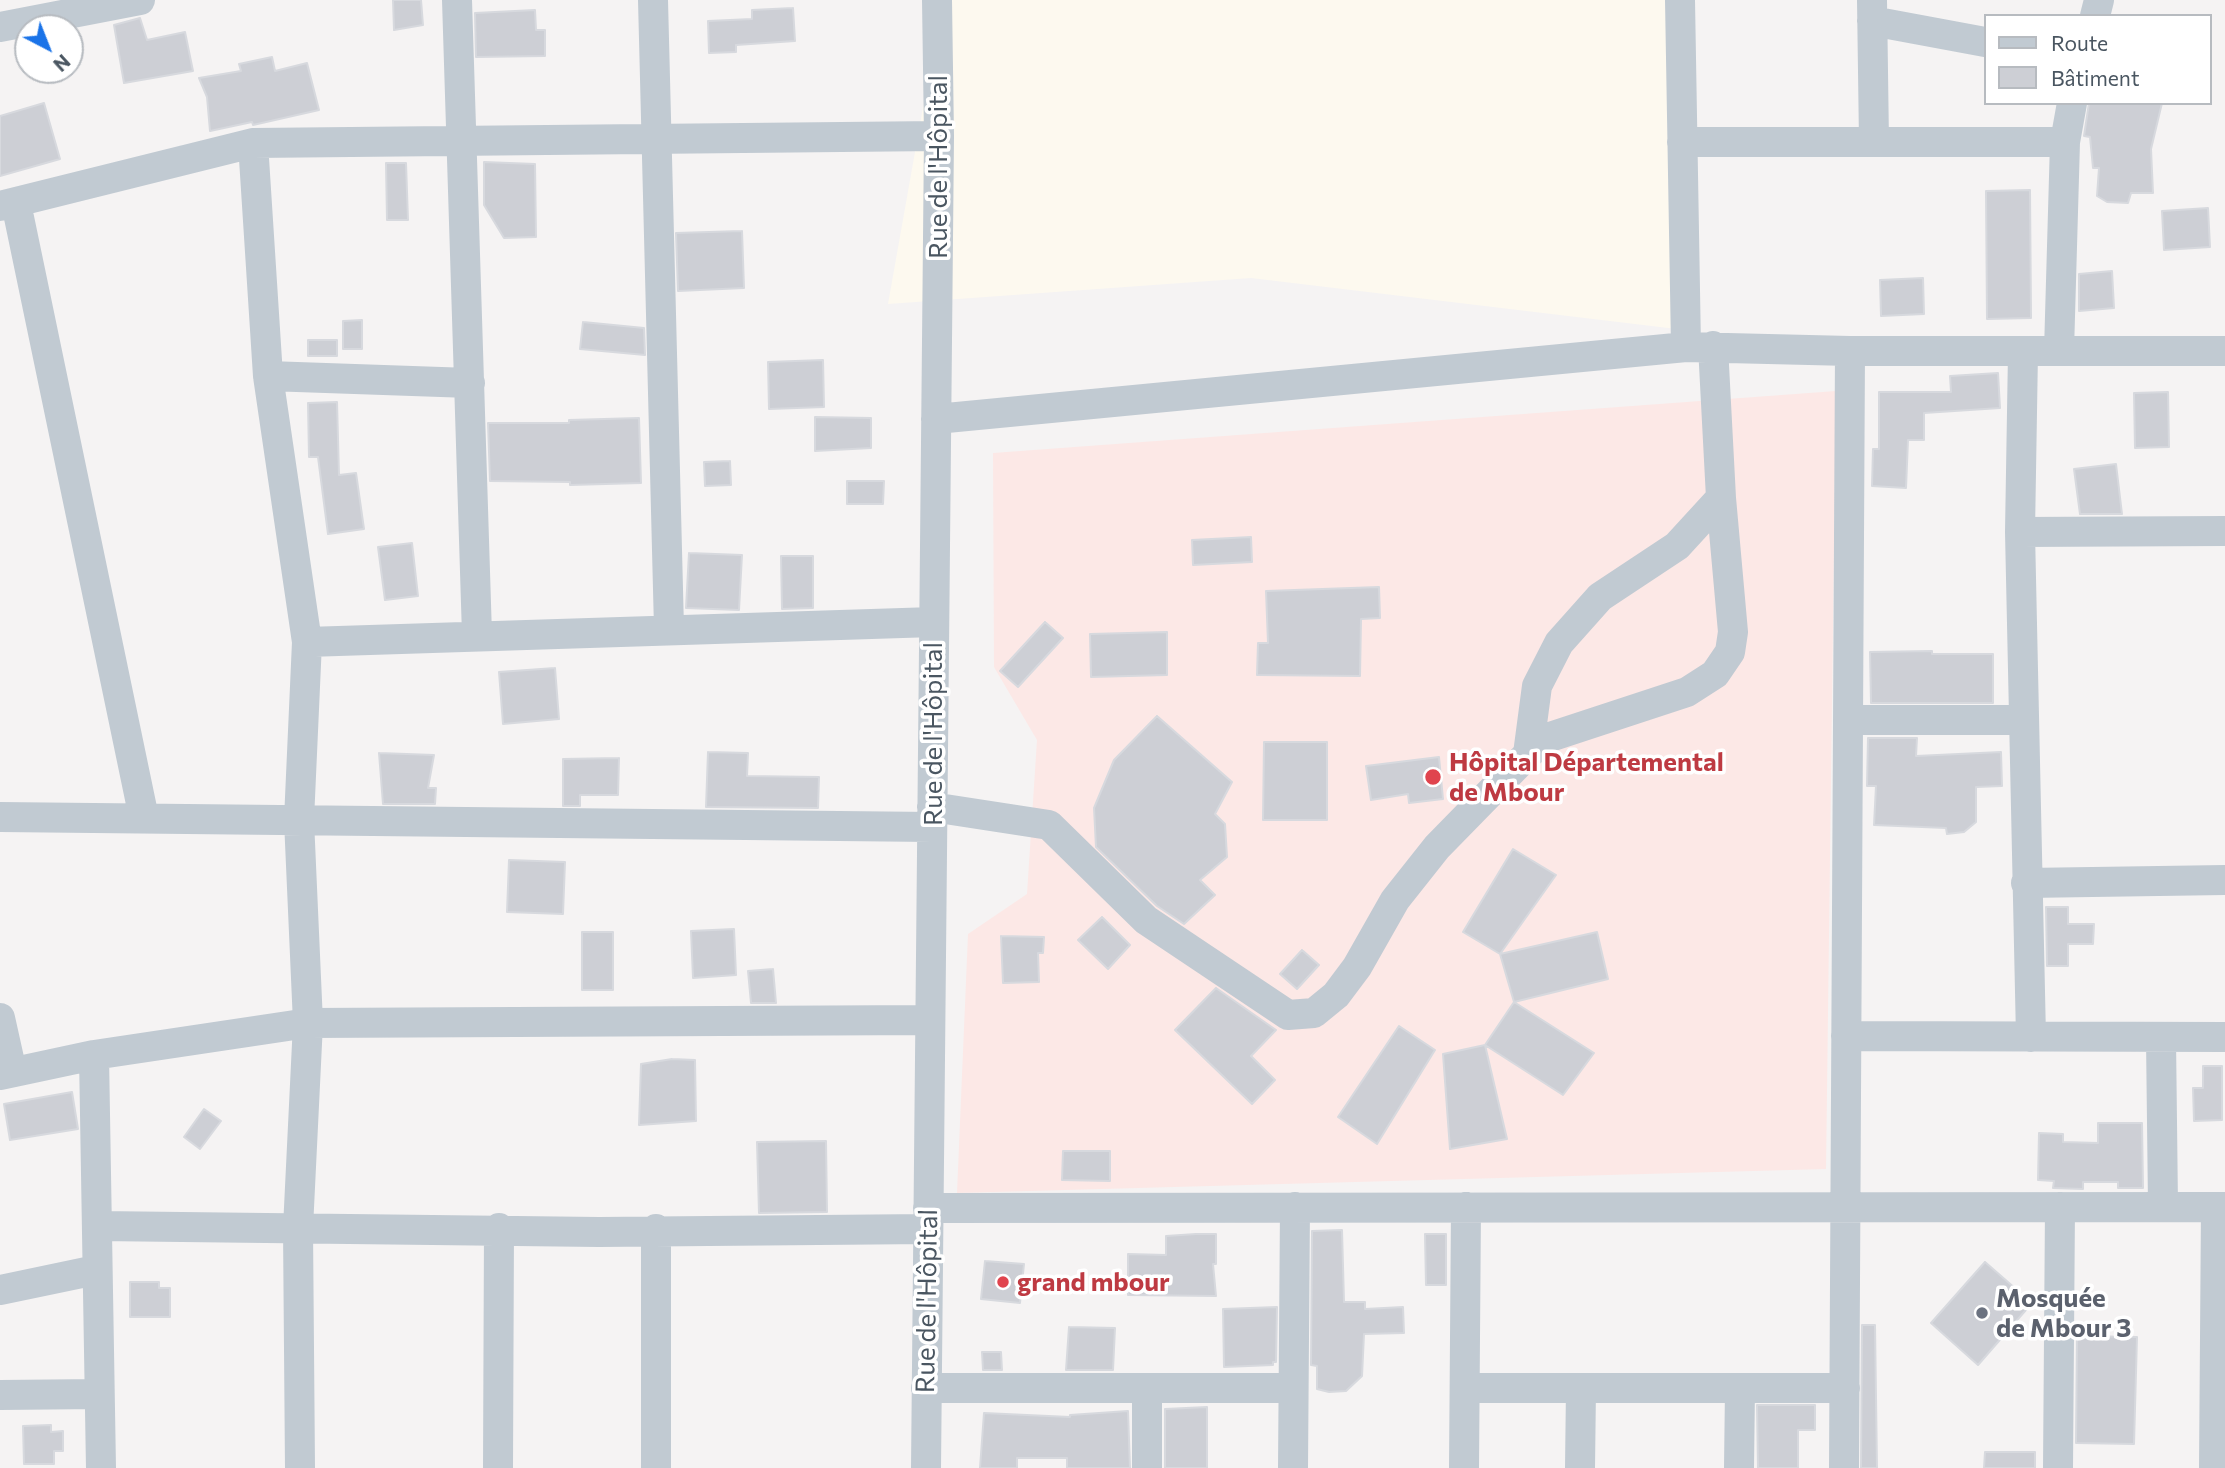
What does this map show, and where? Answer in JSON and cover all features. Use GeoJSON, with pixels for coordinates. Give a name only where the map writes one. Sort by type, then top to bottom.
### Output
{"type":"FeatureCollection","features":[{"type":"Feature","properties":{"kind":"street"},"geometry":{"type":"LineString","coordinates":[[0,26],[140,0]]}},
{"type":"Feature","properties":{"kind":"street"},"geometry":{"type":"LineString","coordinates":[[457,0],[464,141],[477,635]]}},
{"type":"Feature","properties":{"kind":"street"},"geometry":{"type":"LineString","coordinates":[[653,0],[654,139],[669,628]]}},
{"type":"Feature","properties":{"kind":"street","name":"Rue de l'Hôpital"},"geometry":{"type":"LineString","coordinates":[[926,1468],[939,136],[937,0]]}},
{"type":"Feature","properties":{"kind":"street"},"geometry":{"type":"LineString","coordinates":[[0,817],[299,820],[932,817],[1049,825],[1146,920],[1288,1015],[1314,1013],[1336,995],[1357,967],[1395,901],[1437,847],[1528,754],[1550,737],[1687,692],[1715,674],[1730,652],[1733,632],[1721,498],[1699,347],[1682,142],[1680,0]]}},
{"type":"Feature","properties":{"kind":"street"},"geometry":{"type":"LineString","coordinates":[[1874,142],[1872,10],[1983,41]]}},
{"type":"Feature","properties":{"kind":"street"},"geometry":{"type":"LineString","coordinates":[[2059,351],[2066,142],[2072,105]]}},
{"type":"Feature","properties":{"kind":"street"},"geometry":{"type":"LineString","coordinates":[[144,818],[8,205],[253,143],[939,136]]}},
{"type":"Feature","properties":{"kind":"street"},"geometry":{"type":"LineString","coordinates":[[1682,142],[2066,142]]}},
{"type":"Feature","properties":{"kind":"street"},"geometry":{"type":"LineString","coordinates":[[253,143],[268,376],[307,642],[299,820],[307,1023],[298,1228],[300,1468]]}},
{"type":"Feature","properties":{"kind":"street"},"geometry":{"type":"LineString","coordinates":[[936,419],[1699,347],[1850,351],[2225,351]]}},
{"type":"Feature","properties":{"kind":"street"},"geometry":{"type":"LineString","coordinates":[[1844,1468],[1850,351]]}},
{"type":"Feature","properties":{"kind":"street"},"geometry":{"type":"LineString","coordinates":[[2023,352],[2020,532],[2022,720],[2031,1037]]}},
{"type":"Feature","properties":{"kind":"street"},"geometry":{"type":"LineString","coordinates":[[268,376],[470,383]]}},
{"type":"Feature","properties":{"kind":"street"},"geometry":{"type":"LineString","coordinates":[[1528,754],[1537,687],[1559,643],[1600,597],[1677,546],[1721,498]]}},
{"type":"Feature","properties":{"kind":"street"},"geometry":{"type":"LineString","coordinates":[[2020,532],[2225,531]]}},
{"type":"Feature","properties":{"kind":"street"},"geometry":{"type":"LineString","coordinates":[[1677,546],[1726,558]]}},
{"type":"Feature","properties":{"kind":"street"},"geometry":{"type":"LineString","coordinates":[[307,642],[669,628],[934,622]]}},
{"type":"Feature","properties":{"kind":"street"},"geometry":{"type":"LineString","coordinates":[[1849,720],[2022,720]]}},
{"type":"Feature","properties":{"kind":"street"},"geometry":{"type":"LineString","coordinates":[[2026,883],[2225,880]]}},
{"type":"Feature","properties":{"kind":"street"},"geometry":{"type":"LineString","coordinates":[[0,1018],[6,1073],[94,1055],[307,1023],[930,1020]]}},
{"type":"Feature","properties":{"kind":"street"},"geometry":{"type":"LineString","coordinates":[[1846,1036],[2225,1038]]}},
{"type":"Feature","properties":{"kind":"street"},"geometry":{"type":"LineString","coordinates":[[2161,1038],[2163,1206]]}},
{"type":"Feature","properties":{"kind":"street"},"geometry":{"type":"LineString","coordinates":[[94,1055],[99,1226],[96,1270],[101,1468]]}},
{"type":"Feature","properties":{"kind":"street"},"geometry":{"type":"LineString","coordinates":[[1293,1468],[1295,1207]]}},
{"type":"Feature","properties":{"kind":"street"},"geometry":{"type":"LineString","coordinates":[[99,1226],[599,1231],[1295,1207],[2220,1207],[2220,1375],[2214,1468]]}},
{"type":"Feature","properties":{"kind":"street"},"geometry":{"type":"LineString","coordinates":[[1464,1468],[1466,1207]]}},
{"type":"Feature","properties":{"kind":"street"},"geometry":{"type":"LineString","coordinates":[[2058,1468],[2060,1207]]}},
{"type":"Feature","properties":{"kind":"street"},"geometry":{"type":"LineString","coordinates":[[498,1468],[499,1228]]}},
{"type":"Feature","properties":{"kind":"street"},"geometry":{"type":"LineString","coordinates":[[656,1229],[656,1468]]}},
{"type":"Feature","properties":{"kind":"street"},"geometry":{"type":"LineString","coordinates":[[0,1290],[96,1270]]}},
{"type":"Feature","properties":{"kind":"street"},"geometry":{"type":"LineString","coordinates":[[926,1388],[1293,1388]]}},
{"type":"Feature","properties":{"kind":"street"},"geometry":{"type":"LineString","coordinates":[[1147,1388],[1147,1468]]}},
{"type":"Feature","properties":{"kind":"street"},"geometry":{"type":"LineString","coordinates":[[1465,1388],[1845,1388]]}},
{"type":"Feature","properties":{"kind":"street"},"geometry":{"type":"LineString","coordinates":[[1580,1468],[1581,1388]]}},
{"type":"Feature","properties":{"kind":"street"},"geometry":{"type":"LineString","coordinates":[[1739,1468],[1740,1388]]}},
{"type":"Feature","properties":{"kind":"street"},"geometry":{"type":"LineString","coordinates":[[0,1395],[99,1394]]}},
{"type":"Feature","properties":{"kind":"shaded area"},"geometry":{"type":"Polygon","coordinates":[[[942,0],[1675,0],[1685,330],[1251,278],[888,304],[942,0]]]}},
{"type":"Feature","properties":{"kind":"shaded area","name":"Hôpital Départemental de Mbour"},"geometry":{"type":"Polygon","coordinates":[[[1836,391],[1826,1169],[957,1193],[968,934],[1027,894],[1037,740],[994,667],[993,453],[1836,391]]]}},
{"type":"Feature","properties":{"kind":"building"},"geometry":{"type":"Polygon","coordinates":[[[393,0],[421,0],[423,25],[394,30],[393,0]]]}},
{"type":"Feature","properties":{"kind":"building"},"geometry":{"type":"Polygon","coordinates":[[[793,8],[795,41],[736,45],[736,52],[709,53],[708,21],[752,19],[752,10],[793,8]]]}},
{"type":"Feature","properties":{"kind":"building"},"geometry":{"type":"Polygon","coordinates":[[[535,10],[536,30],[545,30],[545,56],[476,57],[475,13],[535,10]]]}},
{"type":"Feature","properties":{"kind":"building"},"geometry":{"type":"Polygon","coordinates":[[[140,18],[147,40],[185,32],[193,71],[124,83],[114,25],[140,18]]]}},
{"type":"Feature","properties":{"kind":"building"},"geometry":{"type":"Polygon","coordinates":[[[272,57],[275,71],[307,63],[319,110],[253,125],[252,122],[210,131],[207,97],[199,78],[241,71],[239,64],[272,57]]]}},
{"type":"Feature","properties":{"kind":"building"},"geometry":{"type":"Polygon","coordinates":[[[44,103],[60,159],[0,176],[0,116],[44,103]]]}},
{"type":"Feature","properties":{"kind":"building"},"geometry":{"type":"Polygon","coordinates":[[[2089,105],[2162,105],[2151,149],[2153,193],[2131,193],[2128,203],[2107,202],[2097,196],[2099,168],[2093,168],[2090,137],[2084,136],[2089,105]]]}},
{"type":"Feature","properties":{"kind":"building"},"geometry":{"type":"Polygon","coordinates":[[[484,162],[535,164],[536,237],[504,238],[484,205],[484,162]]]}},
{"type":"Feature","properties":{"kind":"building"},"geometry":{"type":"Polygon","coordinates":[[[386,163],[406,163],[408,220],[387,220],[386,163]]]}},
{"type":"Feature","properties":{"kind":"building"},"geometry":{"type":"Polygon","coordinates":[[[2030,190],[2031,318],[1987,319],[1986,191],[2030,190]]]}},
{"type":"Feature","properties":{"kind":"building"},"geometry":{"type":"Polygon","coordinates":[[[2208,208],[2210,247],[2164,250],[2162,211],[2208,208]]]}},
{"type":"Feature","properties":{"kind":"building"},"geometry":{"type":"Polygon","coordinates":[[[742,231],[744,288],[678,291],[676,233],[742,231]]]}},
{"type":"Feature","properties":{"kind":"building"},"geometry":{"type":"Polygon","coordinates":[[[2112,271],[2114,308],[2079,311],[2079,274],[2112,271]]]}},
{"type":"Feature","properties":{"kind":"building"},"geometry":{"type":"Polygon","coordinates":[[[1923,278],[1924,314],[1881,316],[1880,280],[1923,278]]]}},
{"type":"Feature","properties":{"kind":"building"},"geometry":{"type":"Polygon","coordinates":[[[362,320],[362,349],[343,349],[343,321],[362,320]]]}},
{"type":"Feature","properties":{"kind":"building"},"geometry":{"type":"Polygon","coordinates":[[[583,322],[644,328],[645,355],[580,349],[583,322]]]}},
{"type":"Feature","properties":{"kind":"building"},"geometry":{"type":"Polygon","coordinates":[[[308,340],[337,340],[337,356],[308,356],[308,340]]]}},
{"type":"Feature","properties":{"kind":"building"},"geometry":{"type":"Polygon","coordinates":[[[823,360],[824,407],[769,409],[768,362],[823,360]]]}},
{"type":"Feature","properties":{"kind":"building"},"geometry":{"type":"Polygon","coordinates":[[[1998,373],[2000,408],[1924,413],[1924,440],[1908,440],[1906,488],[1872,486],[1873,449],[1879,449],[1879,392],[1951,392],[1950,376],[1998,373]]]}},
{"type":"Feature","properties":{"kind":"building"},"geometry":{"type":"Polygon","coordinates":[[[2168,392],[2169,447],[2135,448],[2134,393],[2168,392]]]}},
{"type":"Feature","properties":{"kind":"building"},"geometry":{"type":"Polygon","coordinates":[[[337,402],[339,475],[356,473],[364,529],[328,534],[318,457],[309,457],[308,403],[337,402]]]}},
{"type":"Feature","properties":{"kind":"building"},"geometry":{"type":"Polygon","coordinates":[[[815,417],[871,418],[871,448],[815,451],[815,417]]]}},
{"type":"Feature","properties":{"kind":"building"},"geometry":{"type":"Polygon","coordinates":[[[639,418],[641,483],[570,485],[570,482],[490,481],[488,423],[569,423],[569,420],[639,418]]]}},
{"type":"Feature","properties":{"kind":"building"},"geometry":{"type":"Polygon","coordinates":[[[730,461],[731,485],[705,486],[704,462],[730,461]]]}},
{"type":"Feature","properties":{"kind":"building"},"geometry":{"type":"Polygon","coordinates":[[[2116,464],[2122,514],[2080,514],[2074,469],[2116,464]]]}},
{"type":"Feature","properties":{"kind":"building"},"geometry":{"type":"Polygon","coordinates":[[[847,481],[884,481],[883,504],[847,504],[847,481]]]}},
{"type":"Feature","properties":{"kind":"building"},"geometry":{"type":"Polygon","coordinates":[[[1251,537],[1252,562],[1193,565],[1192,540],[1251,537]]]}},
{"type":"Feature","properties":{"kind":"building"},"geometry":{"type":"Polygon","coordinates":[[[412,543],[418,596],[385,600],[378,547],[412,543]]]}},
{"type":"Feature","properties":{"kind":"building"},"geometry":{"type":"Polygon","coordinates":[[[689,553],[742,555],[739,610],[686,608],[689,553]]]}},
{"type":"Feature","properties":{"kind":"building"},"geometry":{"type":"Polygon","coordinates":[[[781,556],[813,556],[813,608],[782,609],[781,556]]]}},
{"type":"Feature","properties":{"kind":"building"},"geometry":{"type":"Polygon","coordinates":[[[1379,587],[1380,618],[1361,619],[1360,676],[1257,675],[1258,643],[1268,643],[1266,591],[1379,587]]]}},
{"type":"Feature","properties":{"kind":"building"},"geometry":{"type":"Polygon","coordinates":[[[1045,622],[1063,638],[1018,687],[1000,671],[1045,622]]]}},
{"type":"Feature","properties":{"kind":"building"},"geometry":{"type":"Polygon","coordinates":[[[1167,632],[1167,675],[1091,677],[1090,634],[1167,632]]]}},
{"type":"Feature","properties":{"kind":"building"},"geometry":{"type":"Polygon","coordinates":[[[1932,651],[1932,654],[1993,654],[1993,703],[1871,703],[1870,652],[1932,651]]]}},
{"type":"Feature","properties":{"kind":"building"},"geometry":{"type":"Polygon","coordinates":[[[555,668],[559,719],[503,724],[499,672],[555,668]]]}},
{"type":"Feature","properties":{"kind":"building"},"geometry":{"type":"Polygon","coordinates":[[[1157,716],[1232,782],[1215,814],[1225,824],[1227,857],[1200,880],[1215,895],[1184,924],[1157,906],[1096,847],[1094,808],[1114,760],[1157,716]]]}},
{"type":"Feature","properties":{"kind":"building"},"geometry":{"type":"Polygon","coordinates":[[[1868,738],[1917,738],[1916,756],[2001,752],[2002,786],[1976,787],[1976,822],[1964,832],[1947,834],[1946,828],[1874,825],[1876,786],[1867,786],[1868,738]]]}},
{"type":"Feature","properties":{"kind":"building"},"geometry":{"type":"Polygon","coordinates":[[[1264,742],[1327,742],[1327,820],[1263,820],[1264,742]]]}},
{"type":"Feature","properties":{"kind":"building"},"geometry":{"type":"Polygon","coordinates":[[[708,752],[748,753],[747,776],[819,777],[818,808],[706,807],[708,752]]]}},
{"type":"Feature","properties":{"kind":"building"},"geometry":{"type":"Polygon","coordinates":[[[379,753],[434,755],[428,788],[436,788],[435,804],[383,804],[379,753]]]}},
{"type":"Feature","properties":{"kind":"building"},"geometry":{"type":"Polygon","coordinates":[[[1439,757],[1443,799],[1409,803],[1408,794],[1371,800],[1366,766],[1439,757]]]}},
{"type":"Feature","properties":{"kind":"building"},"geometry":{"type":"Polygon","coordinates":[[[619,758],[618,795],[580,795],[580,806],[563,806],[563,759],[619,758]]]}},
{"type":"Feature","properties":{"kind":"building"},"geometry":{"type":"Polygon","coordinates":[[[1513,849],[1556,875],[1500,954],[1463,932],[1513,849]]]}},
{"type":"Feature","properties":{"kind":"building"},"geometry":{"type":"Polygon","coordinates":[[[509,860],[565,862],[563,914],[507,912],[509,860]]]}},
{"type":"Feature","properties":{"kind":"building"},"geometry":{"type":"Polygon","coordinates":[[[2046,907],[2068,907],[2068,924],[2094,924],[2093,944],[2068,944],[2068,966],[2047,966],[2046,907]]]}},
{"type":"Feature","properties":{"kind":"building"},"geometry":{"type":"Polygon","coordinates":[[[1102,917],[1130,945],[1108,969],[1078,940],[1102,917]]]}},
{"type":"Feature","properties":{"kind":"building"},"geometry":{"type":"Polygon","coordinates":[[[734,929],[736,975],[693,978],[691,931],[734,929]]]}},
{"type":"Feature","properties":{"kind":"building"},"geometry":{"type":"Polygon","coordinates":[[[582,932],[613,932],[613,990],[582,990],[582,932]]]}},
{"type":"Feature","properties":{"kind":"building"},"geometry":{"type":"Polygon","coordinates":[[[1597,932],[1608,979],[1514,1002],[1500,954],[1597,932]]]}},
{"type":"Feature","properties":{"kind":"building"},"geometry":{"type":"Polygon","coordinates":[[[1001,936],[1044,937],[1043,953],[1038,953],[1039,982],[1003,983],[1001,936]]]}},
{"type":"Feature","properties":{"kind":"building"},"geometry":{"type":"Polygon","coordinates":[[[1302,950],[1319,965],[1297,989],[1280,974],[1302,950]]]}},
{"type":"Feature","properties":{"kind":"building"},"geometry":{"type":"Polygon","coordinates":[[[773,969],[776,1003],[751,1003],[748,971],[773,969]]]}},
{"type":"Feature","properties":{"kind":"building"},"geometry":{"type":"Polygon","coordinates":[[[1216,988],[1276,1030],[1251,1056],[1275,1080],[1252,1104],[1175,1030],[1216,988]]]}},
{"type":"Feature","properties":{"kind":"building"},"geometry":{"type":"Polygon","coordinates":[[[1514,1002],[1594,1053],[1563,1095],[1485,1045],[1514,1002]]]}},
{"type":"Feature","properties":{"kind":"building"},"geometry":{"type":"Polygon","coordinates":[[[1399,1026],[1435,1050],[1377,1144],[1338,1117],[1399,1026]]]}},
{"type":"Feature","properties":{"kind":"building"},"geometry":{"type":"Polygon","coordinates":[[[1485,1045],[1507,1139],[1450,1149],[1443,1054],[1485,1045]]]}},
{"type":"Feature","properties":{"kind":"building"},"geometry":{"type":"Polygon","coordinates":[[[672,1059],[695,1060],[696,1121],[639,1125],[641,1064],[672,1059]]]}},
{"type":"Feature","properties":{"kind":"building"},"geometry":{"type":"Polygon","coordinates":[[[2203,1066],[2222,1066],[2222,1120],[2194,1121],[2193,1088],[2203,1088],[2203,1066]]]}},
{"type":"Feature","properties":{"kind":"building"},"geometry":{"type":"Polygon","coordinates":[[[72,1092],[78,1129],[10,1140],[4,1104],[72,1092]]]}},
{"type":"Feature","properties":{"kind":"building"},"geometry":{"type":"Polygon","coordinates":[[[204,1109],[221,1121],[200,1149],[184,1137],[204,1109]]]}},
{"type":"Feature","properties":{"kind":"building"},"geometry":{"type":"Polygon","coordinates":[[[2098,1123],[2142,1123],[2143,1188],[2118,1188],[2118,1182],[2083,1182],[2083,1189],[2053,1188],[2054,1181],[2038,1180],[2039,1133],[2063,1134],[2063,1142],[2098,1143],[2098,1123]]]}},
{"type":"Feature","properties":{"kind":"building"},"geometry":{"type":"Polygon","coordinates":[[[826,1141],[827,1212],[759,1213],[757,1142],[826,1141]]]}},
{"type":"Feature","properties":{"kind":"building"},"geometry":{"type":"Polygon","coordinates":[[[1063,1151],[1110,1151],[1110,1181],[1062,1180],[1063,1151]]]}},
{"type":"Feature","properties":{"kind":"building"},"geometry":{"type":"Polygon","coordinates":[[[1342,1230],[1344,1302],[1365,1302],[1365,1309],[1403,1307],[1404,1333],[1364,1334],[1362,1376],[1346,1391],[1329,1392],[1317,1389],[1317,1366],[1311,1365],[1312,1231],[1342,1230]]]}},
{"type":"Feature","properties":{"kind":"building"},"geometry":{"type":"Polygon","coordinates":[[[1216,1234],[1216,1264],[1213,1264],[1216,1296],[1128,1295],[1128,1254],[1166,1255],[1166,1236],[1216,1234]]]}},
{"type":"Feature","properties":{"kind":"building"},"geometry":{"type":"Polygon","coordinates":[[[1425,1234],[1446,1234],[1446,1285],[1426,1285],[1425,1234]]]}},
{"type":"Feature","properties":{"kind":"building","name":"grand mbour"},"geometry":{"type":"Polygon","coordinates":[[[985,1261],[1024,1264],[1020,1303],[981,1299],[985,1261]]]}},
{"type":"Feature","properties":{"kind":"building","name":"Mosquée de Mbour 3"},"geometry":{"type":"Polygon","coordinates":[[[1985,1262],[2032,1303],[1978,1365],[1931,1323],[1985,1262]]]}},
{"type":"Feature","properties":{"kind":"building"},"geometry":{"type":"Polygon","coordinates":[[[130,1282],[159,1282],[159,1288],[170,1288],[170,1317],[130,1317],[130,1282]]]}},
{"type":"Feature","properties":{"kind":"building"},"geometry":{"type":"Polygon","coordinates":[[[1277,1307],[1276,1362],[1273,1362],[1273,1365],[1224,1367],[1223,1309],[1277,1307]]]}},
{"type":"Feature","properties":{"kind":"building"},"geometry":{"type":"Polygon","coordinates":[[[1862,1325],[1875,1325],[1877,1468],[1861,1468],[1862,1325]]]}},
{"type":"Feature","properties":{"kind":"building"},"geometry":{"type":"Polygon","coordinates":[[[1069,1327],[1115,1328],[1113,1370],[1066,1370],[1069,1327]]]}},
{"type":"Feature","properties":{"kind":"building"},"geometry":{"type":"Polygon","coordinates":[[[2077,1336],[2137,1337],[2134,1444],[2076,1443],[2077,1336]]]}},
{"type":"Feature","properties":{"kind":"building"},"geometry":{"type":"Polygon","coordinates":[[[982,1352],[1001,1352],[1002,1370],[983,1370],[982,1352]]]}},
{"type":"Feature","properties":{"kind":"building"},"geometry":{"type":"Polygon","coordinates":[[[1757,1405],[1815,1405],[1815,1430],[1798,1430],[1798,1468],[1758,1468],[1757,1405]]]}},
{"type":"Feature","properties":{"kind":"building"},"geometry":{"type":"Polygon","coordinates":[[[1207,1407],[1207,1468],[1165,1468],[1165,1409],[1207,1407]]]}},
{"type":"Feature","properties":{"kind":"building"},"geometry":{"type":"Polygon","coordinates":[[[1128,1411],[1130,1468],[1067,1468],[1067,1458],[1017,1458],[1017,1468],[980,1468],[984,1413],[1070,1417],[1128,1411]]]}},
{"type":"Feature","properties":{"kind":"building"},"geometry":{"type":"Polygon","coordinates":[[[51,1425],[51,1432],[63,1431],[63,1451],[54,1451],[54,1464],[24,1464],[23,1426],[51,1425]]]}},
{"type":"Feature","properties":{"kind":"building"},"geometry":{"type":"Polygon","coordinates":[[[1985,1452],[2035,1452],[2035,1468],[1984,1468],[1985,1452]]]}},
{"type":"Feature","properties":{"kind":"place","name":"Hôpital Départemental de Mbour"},"geometry":{"type":"Point","coordinates":[1433,777]}},
{"type":"Feature","properties":{"kind":"place","name":"grand mbour"},"geometry":{"type":"Point","coordinates":[1003,1282]}},
{"type":"Feature","properties":{"kind":"place","name":"Mosquée de Mbour 3"},"geometry":{"type":"Point","coordinates":[1982,1313]}}]}
